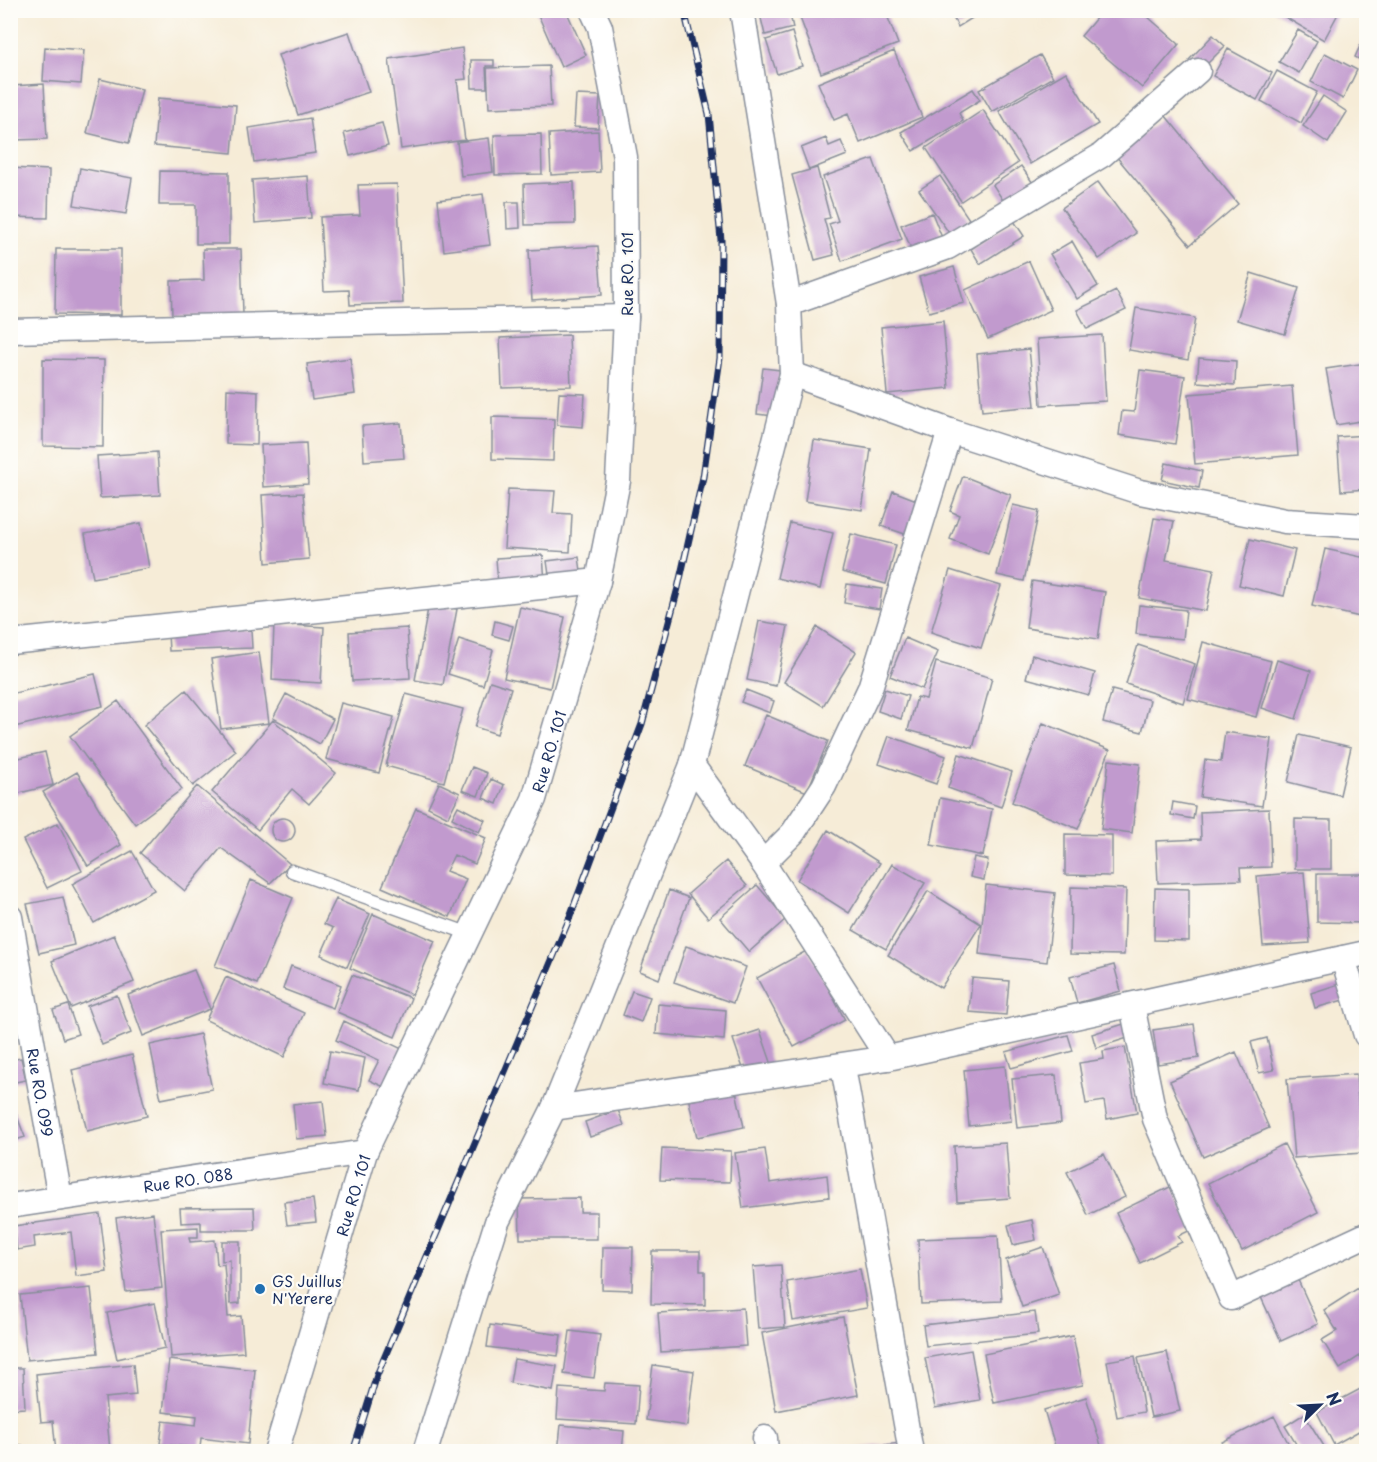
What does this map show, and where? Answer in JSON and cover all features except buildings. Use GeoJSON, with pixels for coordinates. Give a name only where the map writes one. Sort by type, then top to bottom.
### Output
{"type":"FeatureCollection","features":[{"type":"Feature","properties":{"kind":"street","name":"Rue RO. 101"},"geometry":{"type":"LineString","coordinates":[[276,1452],[365,1152],[534,799],[598,581],[618,481],[626,317],[625,157],[600,27],[592,10]]}},
{"type":"Feature","properties":{"kind":"street"},"geometry":{"type":"LineString","coordinates":[[425,1452],[497,1222],[554,1108],[692,765],[792,374],[789,304],[742,10]]}},
{"type":"Feature","properties":{"kind":"street"},"geometry":{"type":"LineString","coordinates":[[789,304],[948,248],[1102,155],[1198,71]]}},
{"type":"Feature","properties":{"kind":"street"},"geometry":{"type":"LineString","coordinates":[[10,331],[626,317]]}},
{"type":"Feature","properties":{"kind":"street"},"geometry":{"type":"LineString","coordinates":[[792,374],[950,431],[1140,492],[1285,521],[1366,526]]}},
{"type":"Feature","properties":{"kind":"street"},"geometry":{"type":"LineString","coordinates":[[763,863],[793,833],[824,786],[870,688],[950,431]]}},
{"type":"Feature","properties":{"kind":"street"},"geometry":{"type":"LineString","coordinates":[[10,642],[598,581]]}},
{"type":"Feature","properties":{"kind":"street"},"geometry":{"type":"LineString","coordinates":[[692,765],[763,863],[888,1058]]}},
{"type":"Feature","properties":{"kind":"street","name":"Rue RO. 099"},"geometry":{"type":"LineString","coordinates":[[10,917],[60,1198]]}},
{"type":"Feature","properties":{"kind":"street"},"geometry":{"type":"LineString","coordinates":[[554,1108],[843,1067],[1366,953]]}},
{"type":"Feature","properties":{"kind":"street"},"geometry":{"type":"LineString","coordinates":[[1343,958],[1366,1035]]}},
{"type":"Feature","properties":{"kind":"street"},"geometry":{"type":"LineString","coordinates":[[1132,1005],[1155,1119],[1231,1298],[1366,1235]]}},
{"type":"Feature","properties":{"kind":"street"},"geometry":{"type":"LineString","coordinates":[[843,1067],[911,1452]]}},
{"type":"Feature","properties":{"kind":"street","name":"Rue RO. 088"},"geometry":{"type":"LineString","coordinates":[[10,1206],[365,1152]]}},
{"type":"Feature","properties":{"kind":"lane"},"geometry":{"type":"LineString","coordinates":[[292,871],[470,934]]}},
{"type":"Feature","properties":{"kind":"lane"},"geometry":{"type":"LineString","coordinates":[[10,1450],[21,1452]]}},
{"type":"Feature","properties":{"kind":"railway"},"geometry":{"type":"LineString","coordinates":[[353,1452],[377,1375],[568,922],[642,724],[678,588],[703,477],[720,358],[721,240],[709,114],[684,10]]}},
{"type":"Feature","properties":{"kind":"place","name":"GS Juillus N'Yerere"},"geometry":{"type":"Point","coordinates":[260,1289]}}]}
